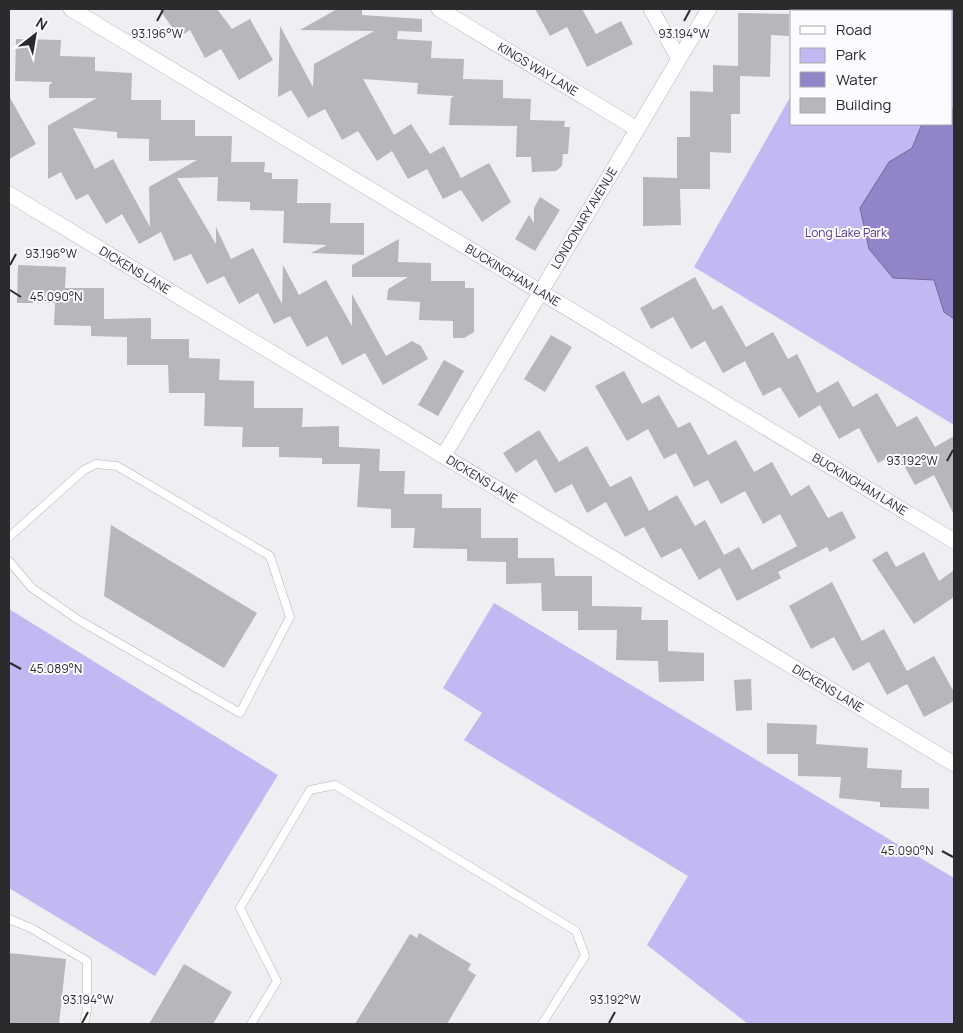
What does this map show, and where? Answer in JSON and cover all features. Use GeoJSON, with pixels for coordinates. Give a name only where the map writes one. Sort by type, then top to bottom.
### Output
{"type":"FeatureCollection","features":[{"type":"Feature","properties":{"kind":"street","name":"BUCKINGHAM LANE"},"geometry":{"type":"LineString","coordinates":[[71,9],[954,541]]}},
{"type":"Feature","properties":{"kind":"street","name":"KINGS WAY LANE"},"geometry":{"type":"LineString","coordinates":[[439,9],[637,129]]}},
{"type":"Feature","properties":{"kind":"street"},"geometry":{"type":"LineString","coordinates":[[650,9],[679,59]]}},
{"type":"Feature","properties":{"kind":"street","name":"LONDONARY AVENUE"},"geometry":{"type":"LineString","coordinates":[[444,456],[709,9]]}},
{"type":"Feature","properties":{"kind":"street","name":"DICKENS LANE"},"geometry":{"type":"LineString","coordinates":[[9,194],[954,764]]}},
{"type":"Feature","properties":{"kind":"lane"},"geometry":{"type":"LineString","coordinates":[[9,537],[84,470],[96,464],[117,466],[270,556],[290,617],[240,713],[77,619],[32,588],[9,561]]}},
{"type":"Feature","properties":{"kind":"lane"},"geometry":{"type":"LineString","coordinates":[[251,1024],[277,981],[240,908],[310,790],[335,785],[576,931],[585,956],[542,1024]]}},
{"type":"Feature","properties":{"kind":"lane"},"geometry":{"type":"LineString","coordinates":[[9,919],[30,928],[87,961],[87,1010],[84,1024]]}},
{"type":"Feature","properties":{"kind":"green space","name":"Long Lake Park"},"geometry":{"type":"Polygon","coordinates":[[[954,9],[954,425],[694,267],[790,98],[790,125],[953,125],[953,10],[826,10],[954,9]]]}},
{"type":"Feature","properties":{"kind":"green space"},"geometry":{"type":"Polygon","coordinates":[[[494,603],[954,878],[954,1024],[748,1024],[647,945],[688,876],[464,740],[482,713],[443,688],[494,603]]]}},
{"type":"Feature","properties":{"kind":"green space"},"geometry":{"type":"Polygon","coordinates":[[[9,609],[278,775],[155,976],[9,888],[9,609]]]}},
{"type":"Feature","properties":{"kind":"water"},"geometry":{"type":"Polygon","coordinates":[[[953,108],[954,319],[944,312],[934,280],[893,278],[869,249],[860,208],[889,162],[912,148],[922,125],[953,125],[953,108]]]}},
{"type":"Feature","properties":{"kind":"building"},"geometry":{"type":"Polygon","coordinates":[[[159,9],[217,9],[232,29],[250,19],[273,60],[239,80],[221,49],[205,58],[190,30],[179,37],[159,9]]]}},
{"type":"Feature","properties":{"kind":"building"},"geometry":{"type":"Polygon","coordinates":[[[337,9],[362,9],[362,15],[422,19],[422,32],[398,31],[397,39],[432,41],[431,58],[464,59],[463,79],[503,80],[503,98],[531,99],[530,120],[565,121],[564,127],[570,127],[568,154],[563,154],[562,166],[556,171],[532,172],[531,157],[516,157],[517,126],[449,125],[451,98],[454,96],[417,94],[418,83],[363,79],[394,135],[411,124],[430,154],[444,146],[461,178],[489,163],[511,202],[482,222],[461,190],[443,199],[427,169],[408,179],[392,151],[377,161],[358,131],[342,140],[325,109],[308,118],[291,90],[278,97],[280,26],[313,87],[314,64],[374,31],[300,30],[337,9]]]}},
{"type":"Feature","properties":{"kind":"building"},"geometry":{"type":"Polygon","coordinates":[[[535,9],[582,9],[596,34],[621,21],[633,44],[587,67],[567,27],[550,36],[535,9]]]}},
{"type":"Feature","properties":{"kind":"building"},"geometry":{"type":"Polygon","coordinates":[[[738,13],[789,14],[789,36],[771,35],[770,77],[740,76],[740,114],[731,114],[731,153],[710,152],[710,189],[680,189],[681,225],[643,226],[643,177],[677,178],[677,137],[690,137],[690,91],[713,92],[713,65],[738,66],[738,13]]]}},
{"type":"Feature","properties":{"kind":"building"},"geometry":{"type":"Polygon","coordinates":[[[16,39],[61,40],[60,56],[95,57],[95,71],[132,73],[131,100],[161,100],[161,120],[195,120],[195,136],[232,136],[231,162],[265,162],[264,172],[272,173],[272,179],[298,179],[297,203],[331,203],[330,223],[364,223],[364,255],[311,253],[327,245],[283,243],[284,211],[250,210],[250,202],[217,201],[218,177],[177,178],[216,244],[216,227],[231,259],[253,248],[282,304],[283,265],[299,295],[326,280],[352,326],[352,294],[386,356],[412,341],[421,346],[428,359],[383,385],[365,353],[342,365],[327,336],[307,347],[290,316],[274,324],[258,293],[239,304],[224,276],[207,284],[191,254],[174,261],[161,232],[139,244],[122,214],[106,224],[88,194],[76,200],[61,172],[48,179],[47,126],[97,98],[49,98],[49,85],[53,82],[15,81],[16,39]],[[73,128],[95,169],[113,159],[150,227],[149,187],[197,160],[149,161],[149,139],[117,138],[117,132],[73,128]]]}},
{"type":"Feature","properties":{"kind":"building"},"geometry":{"type":"Polygon","coordinates":[[[9,96],[36,144],[9,159],[9,96]]]}},
{"type":"Feature","properties":{"kind":"building"},"geometry":{"type":"Polygon","coordinates":[[[540,197],[560,210],[535,251],[515,239],[529,215],[534,223],[534,208],[540,197]]]}},
{"type":"Feature","properties":{"kind":"building"},"geometry":{"type":"Polygon","coordinates":[[[399,239],[398,262],[431,263],[431,281],[465,281],[465,288],[474,288],[474,332],[464,338],[453,338],[453,321],[419,320],[420,302],[387,300],[388,289],[408,277],[352,277],[352,265],[399,239]]]}},
{"type":"Feature","properties":{"kind":"building"},"geometry":{"type":"Polygon","coordinates":[[[18,265],[66,267],[65,288],[104,288],[104,319],[151,318],[151,339],[189,339],[189,358],[220,359],[219,380],[254,381],[254,408],[303,408],[302,427],[339,426],[339,447],[380,449],[379,471],[405,471],[404,494],[442,494],[442,508],[481,508],[481,538],[518,538],[518,558],[554,558],[555,576],[592,576],[592,606],[642,607],[641,620],[668,620],[668,651],[704,653],[704,681],[659,682],[658,661],[616,660],[617,630],[578,630],[578,611],[542,611],[541,583],[506,584],[506,562],[467,561],[467,549],[413,548],[415,528],[391,528],[391,509],[357,507],[360,464],[322,464],[322,458],[279,457],[279,447],[242,447],[243,427],[204,426],[205,393],[169,393],[168,365],[127,365],[127,337],[91,336],[91,326],[54,325],[55,303],[17,303],[18,265]]]}},
{"type":"Feature","properties":{"kind":"building"},"geometry":{"type":"Polygon","coordinates":[[[695,277],[713,310],[722,305],[746,347],[773,332],[788,359],[797,354],[817,393],[838,381],[853,407],[877,393],[897,427],[917,416],[935,447],[954,436],[954,515],[934,475],[915,485],[897,453],[878,463],[859,428],[839,439],[820,405],[799,418],[780,387],[763,396],[745,361],[723,373],[705,341],[691,349],[673,317],[651,329],[640,308],[695,277]]]}},
{"type":"Feature","properties":{"kind":"building"},"geometry":{"type":"Polygon","coordinates":[[[551,335],[572,347],[545,392],[524,379],[551,335]]]}},
{"type":"Feature","properties":{"kind":"building"},"geometry":{"type":"Polygon","coordinates":[[[444,360],[464,371],[438,416],[418,405],[444,360]]]}},
{"type":"Feature","properties":{"kind":"building"},"geometry":{"type":"Polygon","coordinates":[[[624,371],[642,404],[659,395],[678,428],[690,422],[708,455],[736,440],[754,472],[772,462],[791,496],[809,485],[828,518],[842,511],[856,538],[830,552],[827,547],[778,572],[781,578],[737,601],[720,568],[699,580],[681,548],[661,558],[644,527],[625,537],[606,502],[587,513],[572,484],[555,493],[536,459],[516,473],[503,453],[539,430],[559,462],[587,446],[610,487],[631,476],[649,511],[677,495],[695,526],[705,520],[724,555],[739,547],[752,570],[797,546],[780,514],[763,524],[745,491],[721,504],[708,480],[694,487],[676,453],[664,459],[648,429],[627,441],[595,386],[624,371]]]}},
{"type":"Feature","properties":{"kind":"building"},"geometry":{"type":"Polygon","coordinates":[[[111,525],[257,613],[224,668],[104,596],[111,525]]]}},
{"type":"Feature","properties":{"kind":"building"},"geometry":{"type":"Polygon","coordinates":[[[887,551],[896,567],[924,552],[939,581],[954,570],[954,597],[914,624],[872,560],[887,551]]]}},
{"type":"Feature","properties":{"kind":"building"},"geometry":{"type":"Polygon","coordinates":[[[832,582],[862,641],[884,629],[907,671],[934,656],[954,692],[954,701],[924,717],[907,684],[887,695],[869,662],[853,671],[834,637],[811,649],[789,606],[832,582]]]}},
{"type":"Feature","properties":{"kind":"building"},"geometry":{"type":"Polygon","coordinates":[[[751,679],[752,710],[736,711],[734,680],[751,679]]]}},
{"type":"Feature","properties":{"kind":"building"},"geometry":{"type":"Polygon","coordinates":[[[767,723],[817,725],[816,744],[868,748],[867,768],[902,770],[901,788],[929,788],[929,809],[880,807],[880,802],[839,798],[841,777],[798,776],[798,754],[767,754],[767,723]]]}},
{"type":"Feature","properties":{"kind":"building"},"geometry":{"type":"Polygon","coordinates":[[[419,933],[471,964],[468,970],[476,975],[447,1024],[355,1024],[410,934],[417,938],[419,933]]]}},
{"type":"Feature","properties":{"kind":"building"},"geometry":{"type":"Polygon","coordinates":[[[9,953],[66,959],[59,1024],[9,1024],[9,953]]]}},
{"type":"Feature","properties":{"kind":"building"},"geometry":{"type":"Polygon","coordinates":[[[184,964],[232,992],[213,1024],[149,1024],[184,964]]]}}]}
